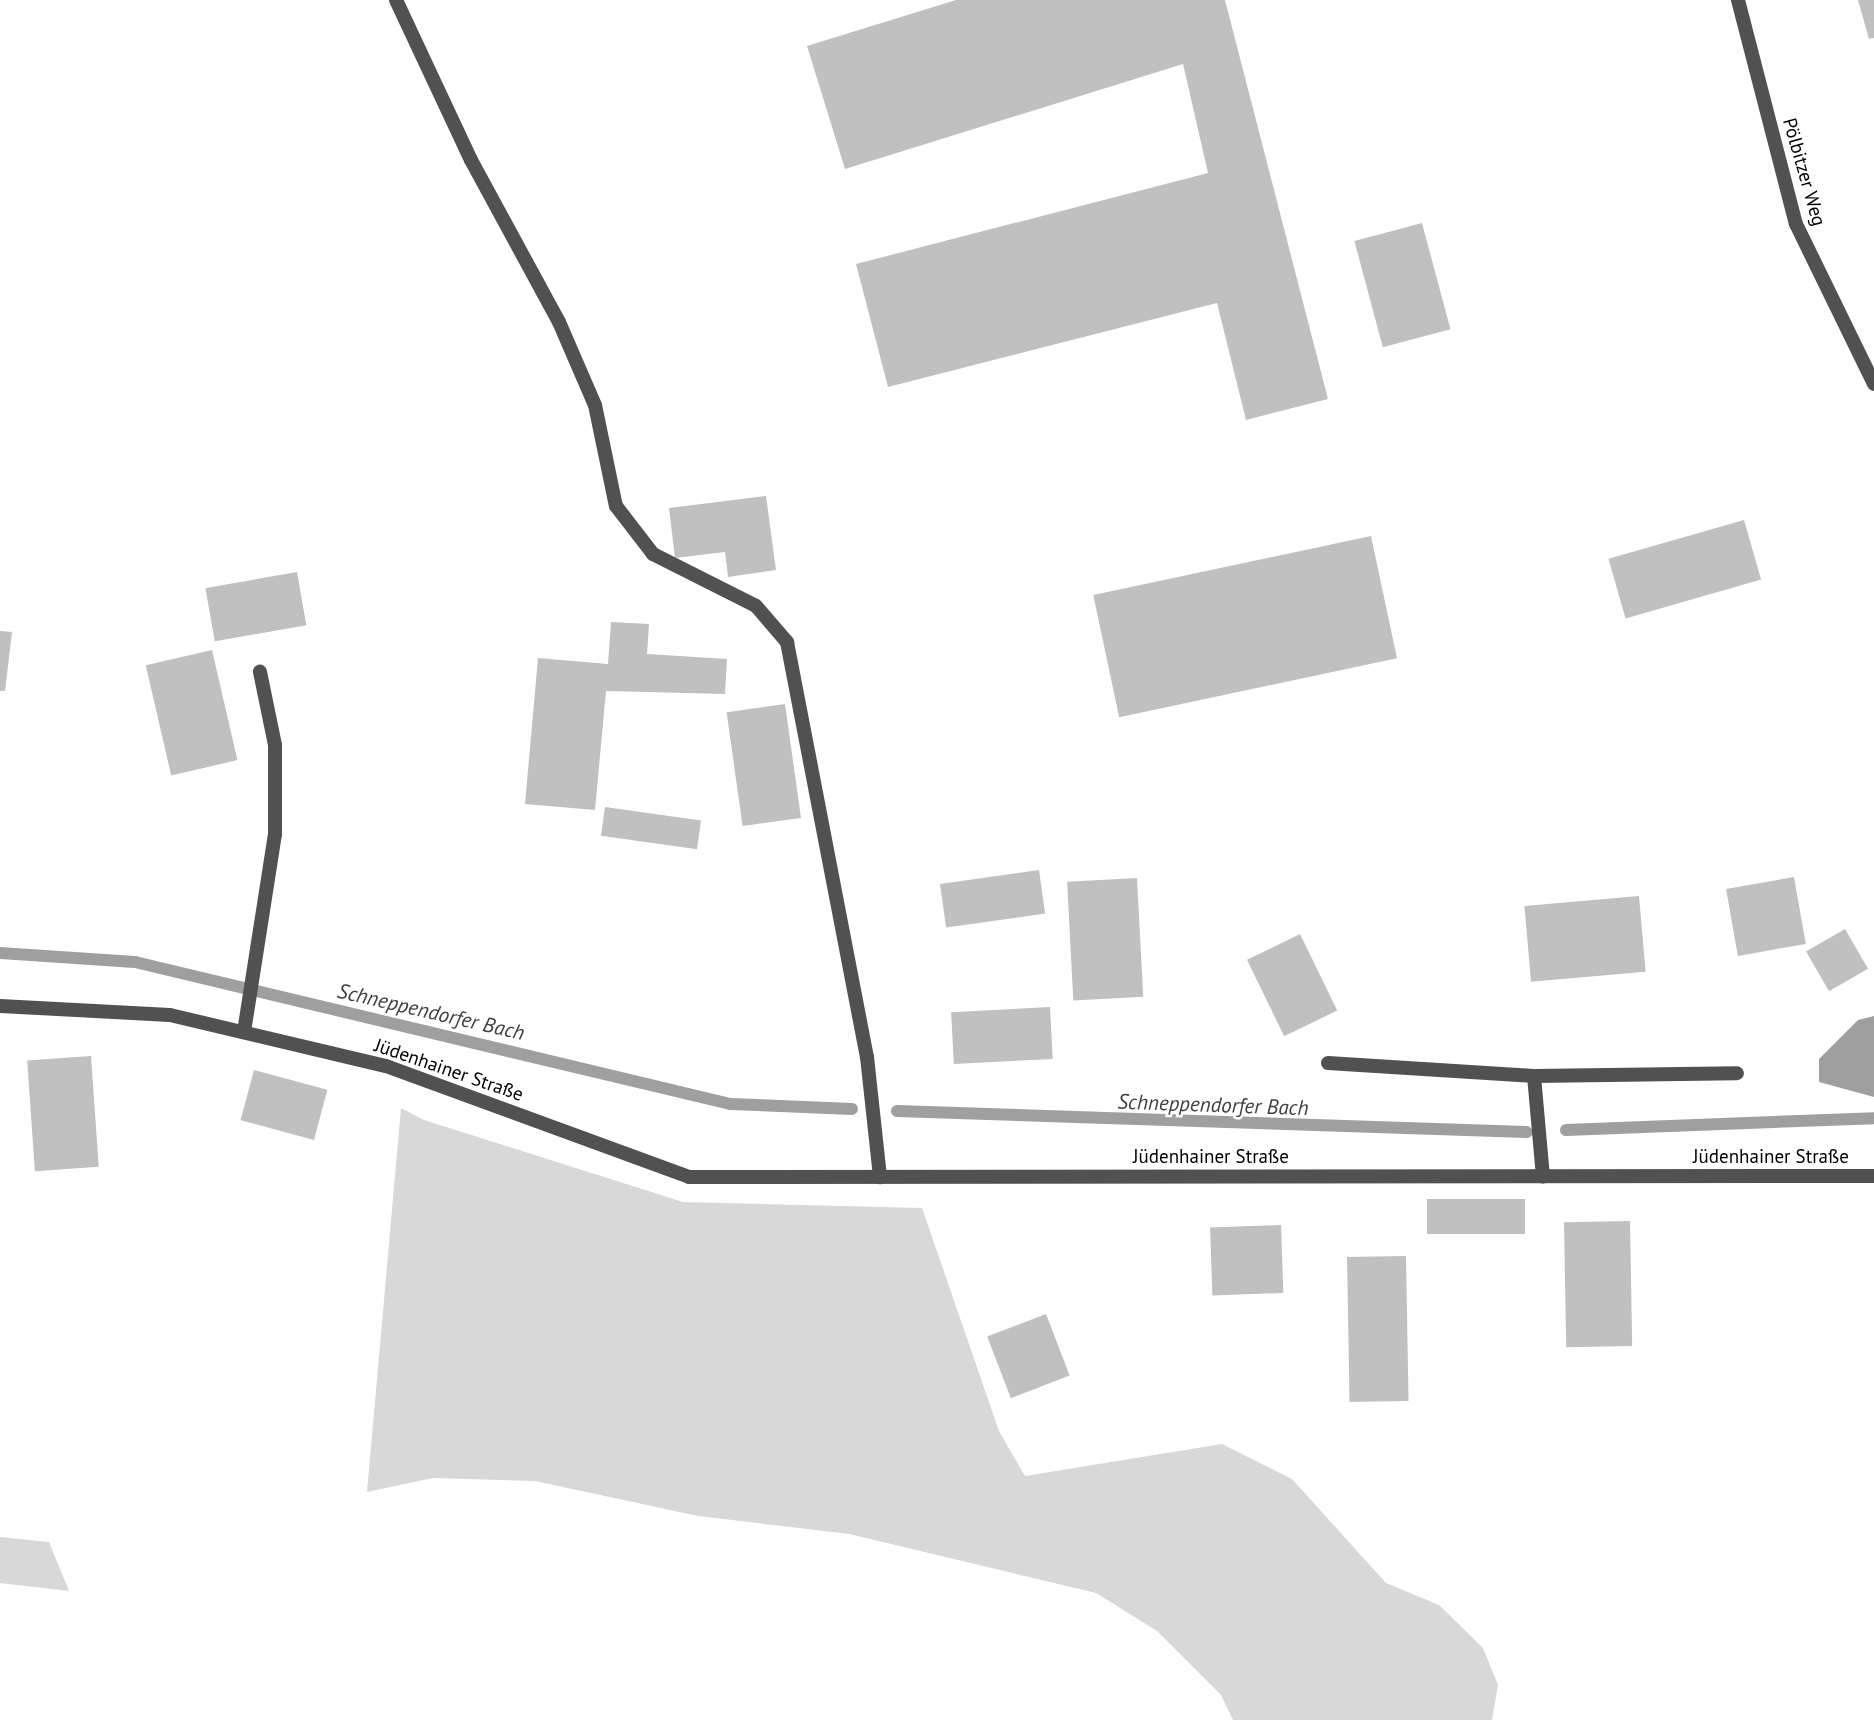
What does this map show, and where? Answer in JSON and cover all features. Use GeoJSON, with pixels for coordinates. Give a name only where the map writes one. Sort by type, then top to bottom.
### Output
{"type":"FeatureCollection","features":[{"type":"Feature","properties":{"kind":"street"},"geometry":{"type":"LineString","coordinates":[[396,0],[471,160],[559,322],[594,405],[616,506],[639,542],[756,606],[787,642],[862,1031],[880,1177]]}},
{"type":"Feature","properties":{"kind":"street","name":"Pölbitzer Weg"},"geometry":{"type":"LineString","coordinates":[[1738,0],[1796,224],[1874,384]]}},
{"type":"Feature","properties":{"kind":"street"},"geometry":{"type":"LineString","coordinates":[[244,1032],[258,962],[275,834],[275,746],[260,672]]}},
{"type":"Feature","properties":{"kind":"street","name":"Jüdenhainer Straße"},"geometry":{"type":"LineString","coordinates":[[0,1006],[170,1015],[386,1066],[689,1177],[1874,1176]]}},
{"type":"Feature","properties":{"kind":"street"},"geometry":{"type":"LineString","coordinates":[[1328,1063],[1534,1076],[1737,1073]]}},
{"type":"Feature","properties":{"kind":"street"},"geometry":{"type":"LineString","coordinates":[[1534,1076],[1543,1177]]}},
{"type":"Feature","properties":{"kind":"shaded area"},"geometry":{"type":"Polygon","coordinates":[[[1874,1016],[1874,1097],[1819,1082],[1819,1059],[1858,1020],[1874,1016]]]}},
{"type":"Feature","properties":{"kind":"shaded area"},"geometry":{"type":"Polygon","coordinates":[[[401,1108],[424,1120],[683,1202],[922,1208],[999,1431],[1025,1476],[1222,1444],[1292,1479],[1386,1583],[1439,1605],[1483,1648],[1498,1685],[1492,1720],[1233,1720],[1221,1695],[1157,1631],[1096,1593],[849,1534],[698,1516],[535,1481],[433,1478],[367,1492],[401,1108]]]}},
{"type":"Feature","properties":{"kind":"shaded area"},"geometry":{"type":"Polygon","coordinates":[[[0,1537],[49,1542],[69,1591],[0,1583],[0,1537]]]}},
{"type":"Feature","properties":{"kind":"building"},"geometry":{"type":"Polygon","coordinates":[[[956,0],[1225,0],[1328,399],[1246,420],[1217,303],[888,387],[856,264],[1208,173],[1183,64],[845,169],[807,46],[956,0]]]}},
{"type":"Feature","properties":{"kind":"building"},"geometry":{"type":"Polygon","coordinates":[[[1858,0],[1874,0],[1874,38],[1869,39],[1858,0]]]}},
{"type":"Feature","properties":{"kind":"building"},"geometry":{"type":"Polygon","coordinates":[[[1422,223],[1450,329],[1383,347],[1354,241],[1422,223]]]}},
{"type":"Feature","properties":{"kind":"building"},"geometry":{"type":"Polygon","coordinates":[[[766,496],[776,570],[728,577],[725,552],[675,558],[669,508],[766,496]]]}},
{"type":"Feature","properties":{"kind":"building"},"geometry":{"type":"Polygon","coordinates":[[[1744,520],[1761,580],[1626,618],[1608,559],[1744,520]]]}},
{"type":"Feature","properties":{"kind":"building"},"geometry":{"type":"Polygon","coordinates":[[[1371,536],[1397,658],[1119,717],[1093,595],[1371,536]]]}},
{"type":"Feature","properties":{"kind":"building"},"geometry":{"type":"Polygon","coordinates":[[[297,572],[306,625],[215,641],[205,588],[297,572]]]}},
{"type":"Feature","properties":{"kind":"building"},"geometry":{"type":"Polygon","coordinates":[[[611,622],[649,624],[647,654],[727,659],[725,694],[606,691],[595,810],[525,804],[538,658],[608,664],[611,622]]]}},
{"type":"Feature","properties":{"kind":"building"},"geometry":{"type":"Polygon","coordinates":[[[0,631],[12,632],[5,691],[0,691],[0,631]]]}},
{"type":"Feature","properties":{"kind":"building"},"geometry":{"type":"Polygon","coordinates":[[[212,650],[237,760],[171,775],[146,665],[212,650]]]}},
{"type":"Feature","properties":{"kind":"building"},"geometry":{"type":"Polygon","coordinates":[[[785,704],[801,818],[743,826],[727,712],[785,704]]]}},
{"type":"Feature","properties":{"kind":"building"},"geometry":{"type":"Polygon","coordinates":[[[605,807],[701,820],[697,849],[601,836],[605,807]]]}},
{"type":"Feature","properties":{"kind":"building"},"geometry":{"type":"Polygon","coordinates":[[[1039,870],[1045,914],[946,927],[940,884],[1039,870]]]}},
{"type":"Feature","properties":{"kind":"building"},"geometry":{"type":"Polygon","coordinates":[[[1794,877],[1806,944],[1738,956],[1726,889],[1794,877]]]}},
{"type":"Feature","properties":{"kind":"building"},"geometry":{"type":"Polygon","coordinates":[[[1137,878],[1143,997],[1073,1001],[1067,882],[1137,878]]]}},
{"type":"Feature","properties":{"kind":"building"},"geometry":{"type":"Polygon","coordinates":[[[1639,896],[1646,972],[1531,982],[1524,906],[1639,896]]]}},
{"type":"Feature","properties":{"kind":"building"},"geometry":{"type":"Polygon","coordinates":[[[1845,929],[1868,969],[1829,991],[1806,952],[1845,929]]]}},
{"type":"Feature","properties":{"kind":"building"},"geometry":{"type":"Polygon","coordinates":[[[1300,934],[1337,1010],[1284,1036],[1247,960],[1300,934]]]}},
{"type":"Feature","properties":{"kind":"building"},"geometry":{"type":"Polygon","coordinates":[[[1050,1007],[1053,1059],[954,1064],[951,1012],[1050,1007]]]}},
{"type":"Feature","properties":{"kind":"building"},"geometry":{"type":"Polygon","coordinates":[[[91,1056],[99,1167],[35,1171],[27,1060],[91,1056]]]}},
{"type":"Feature","properties":{"kind":"building"},"geometry":{"type":"Polygon","coordinates":[[[254,1070],[327,1090],[314,1140],[241,1120],[254,1070]]]}},
{"type":"Feature","properties":{"kind":"building"},"geometry":{"type":"Polygon","coordinates":[[[1427,1199],[1525,1199],[1525,1234],[1427,1234],[1427,1199]]]}},
{"type":"Feature","properties":{"kind":"building"},"geometry":{"type":"Polygon","coordinates":[[[1630,1221],[1632,1346],[1566,1347],[1564,1222],[1630,1221]]]}},
{"type":"Feature","properties":{"kind":"building"},"geometry":{"type":"Polygon","coordinates":[[[1281,1225],[1283,1293],[1212,1295],[1210,1227],[1281,1225]]]}},
{"type":"Feature","properties":{"kind":"building"},"geometry":{"type":"Polygon","coordinates":[[[1406,1256],[1409,1401],[1350,1402],[1347,1257],[1406,1256]]]}},
{"type":"Feature","properties":{"kind":"building"},"geometry":{"type":"Polygon","coordinates":[[[1046,1314],[1070,1376],[1011,1398],[987,1337],[1046,1314]]]}},
{"type":"Feature","properties":{"kind":"waterway","name":"Schneppendorfer Bach"},"geometry":{"type":"LineString","coordinates":[[0,953],[135,962],[730,1104],[852,1109]]}},
{"type":"Feature","properties":{"kind":"waterway","name":"Schneppendorfer Bach"},"geometry":{"type":"LineString","coordinates":[[897,1111],[1527,1132]]}},
{"type":"Feature","properties":{"kind":"waterway","name":"Schneppendorfer Bach"},"geometry":{"type":"LineString","coordinates":[[1566,1130],[1874,1118]]}}]}
